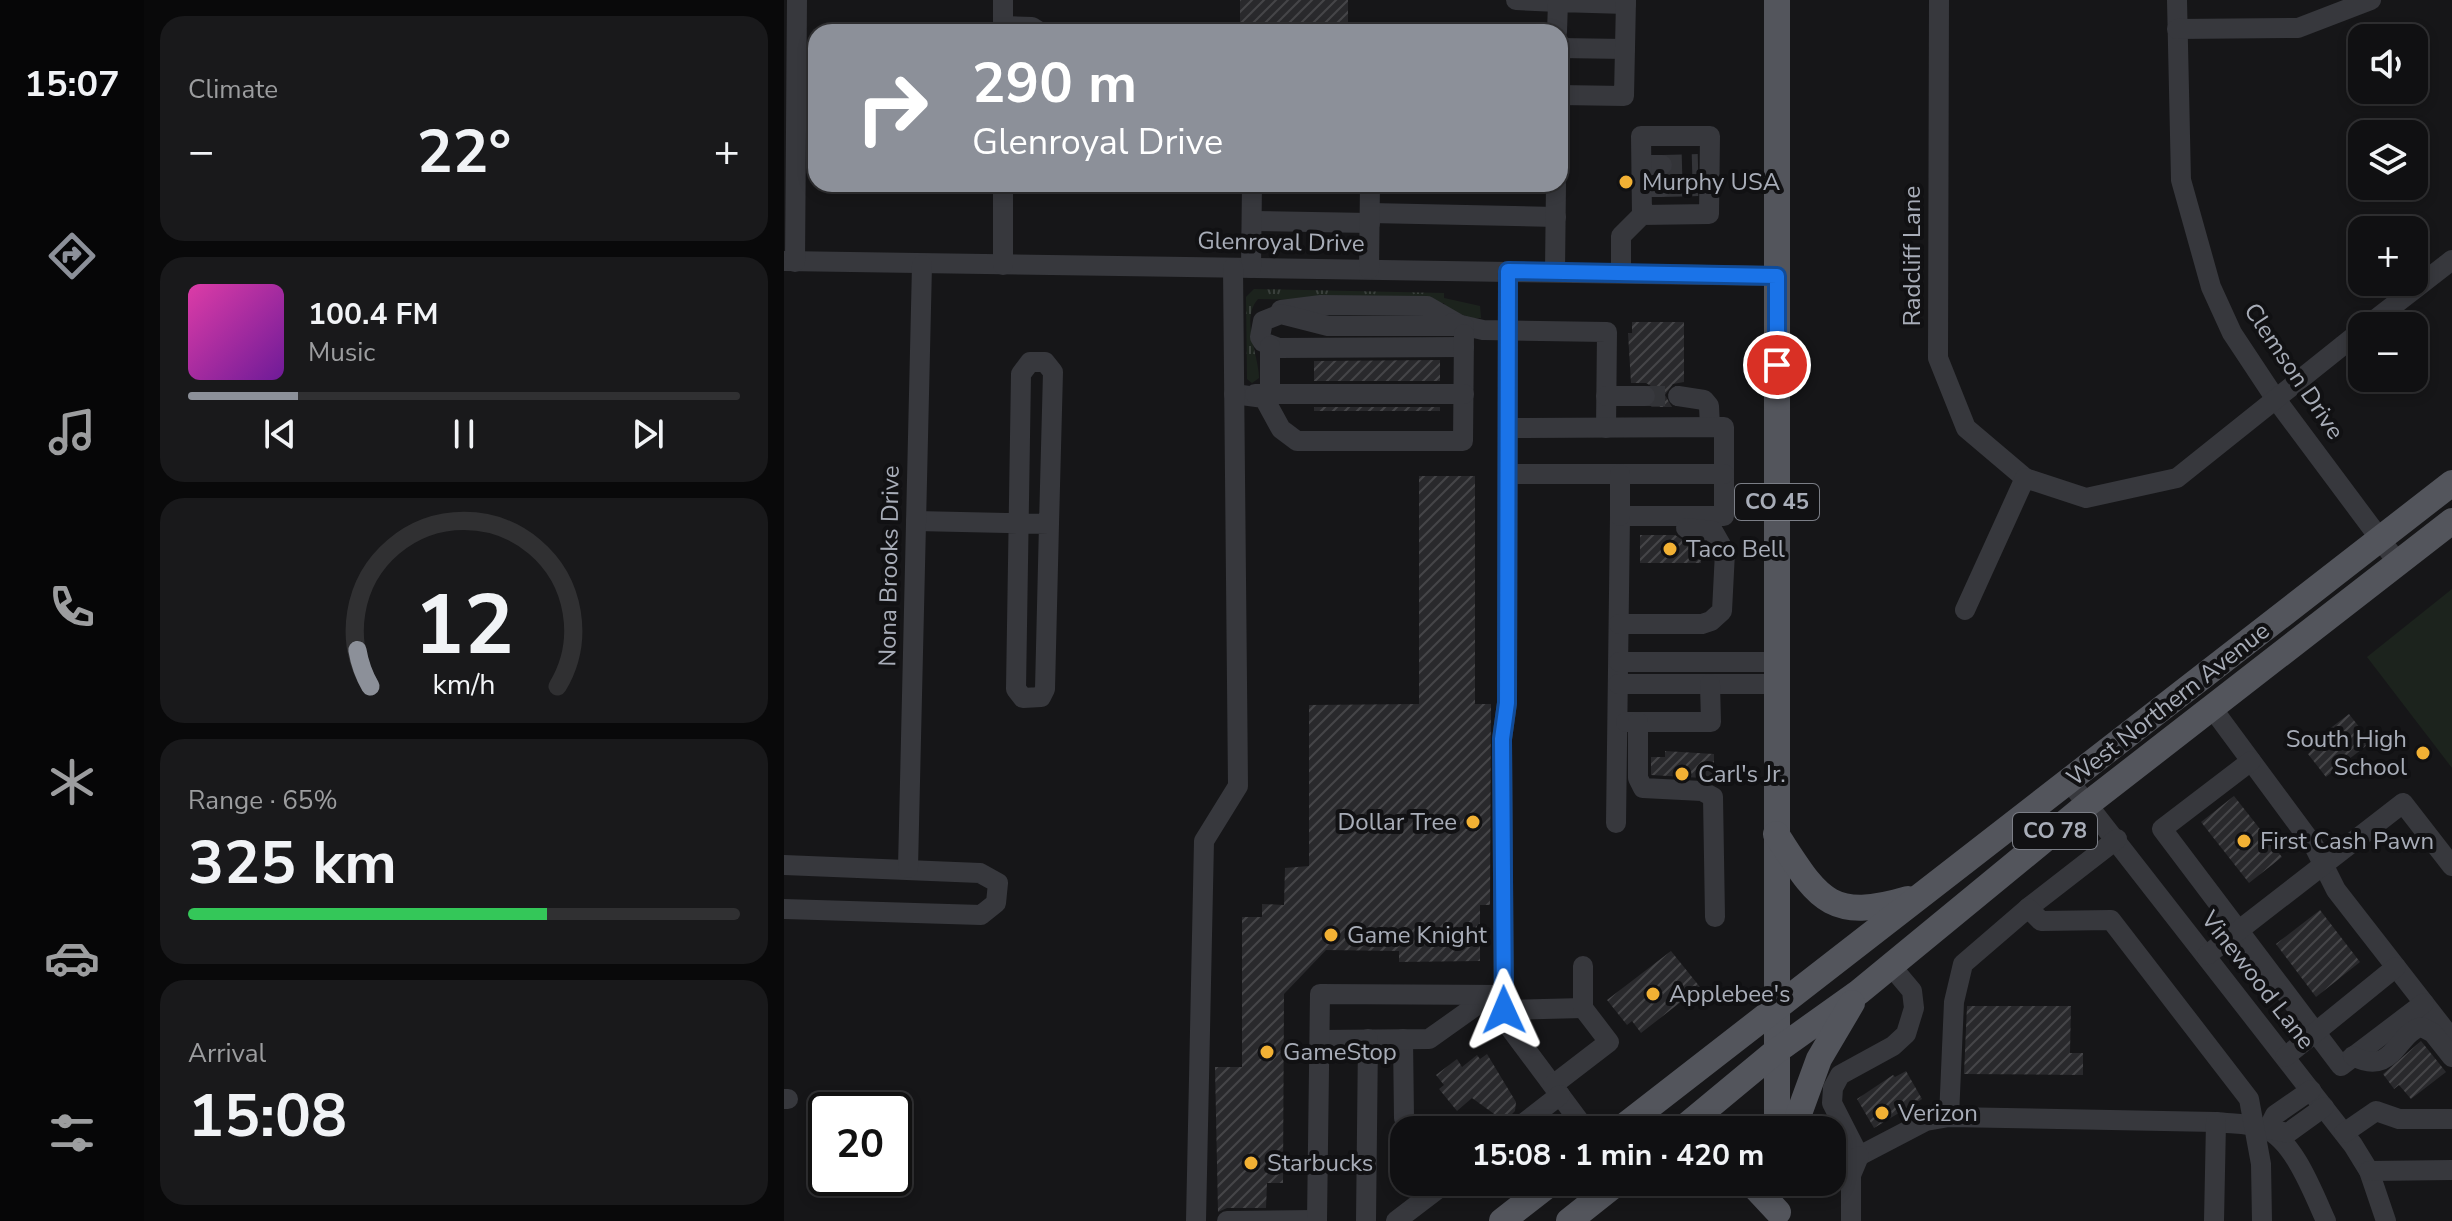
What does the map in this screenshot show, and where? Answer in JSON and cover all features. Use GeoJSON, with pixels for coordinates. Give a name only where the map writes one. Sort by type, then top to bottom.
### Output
{"type":"FeatureCollection","features":[{"type":"Feature","properties":{"kind":"main road","name":"CO 45"},"geometry":{"type":"LineString","coordinates":[[1777,0],[1777,1116]]}},
{"type":"Feature","properties":{"kind":"main road","name":"West Northern Avenue"},"geometry":{"type":"LineString","coordinates":[[1637,1116],[2452,483]]}},
{"type":"Feature","properties":{"kind":"main road","name":"West Northern Avenue"},"geometry":{"type":"LineString","coordinates":[[1698,1116],[1775,1052],[1859,992],[2089,803],[2452,521]]}},
{"type":"Feature","properties":{"kind":"main road"},"geometry":{"type":"LineString","coordinates":[[1776,834],[1810,885],[1835,904],[1882,907],[1919,896]]}},
{"type":"Feature","properties":{"kind":"main road"},"geometry":{"type":"LineString","coordinates":[[1798,1116],[1825,1048],[1859,992]]}},
{"type":"Feature","properties":{"kind":"main road"},"geometry":{"type":"LineString","coordinates":[[1502,1221],[1534,1196]]}},
{"type":"Feature","properties":{"kind":"main road"},"geometry":{"type":"LineString","coordinates":[[1569,1221],[1600,1196]]}},
{"type":"Feature","properties":{"kind":"main road"},"geometry":{"type":"LineString","coordinates":[[1761,1196],[1778,1217]]}},
{"type":"Feature","properties":{"kind":"main road"},"geometry":{"type":"LineString","coordinates":[[1778,1196],[1778,1217]]}},
{"type":"Feature","properties":{"kind":"street"},"geometry":{"type":"LineString","coordinates":[[1003,0],[1003,24]]}},
{"type":"Feature","properties":{"kind":"street"},"geometry":{"type":"LineString","coordinates":[[1516,0],[1626,2],[1624,96],[1568,95]]}},
{"type":"Feature","properties":{"kind":"street","name":"Radcliff Lane"},"geometry":{"type":"LineString","coordinates":[[1939,0],[1938,358],[1966,428],[2025,478],[2086,498],[2177,478],[2348,341]]}},
{"type":"Feature","properties":{"kind":"street","name":"Clemson Drive"},"geometry":{"type":"LineString","coordinates":[[2177,0],[2177,140],[2181,180],[2211,287],[2232,333],[2275,398],[2398,563]]}},
{"type":"Feature","properties":{"kind":"street"},"geometry":{"type":"LineString","coordinates":[[2177,29],[2298,28],[2371,0]]}},
{"type":"Feature","properties":{"kind":"street"},"geometry":{"type":"LineString","coordinates":[[1557,24],[1558,2]]}},
{"type":"Feature","properties":{"kind":"street"},"geometry":{"type":"LineString","coordinates":[[790,262],[792,8]]}},
{"type":"Feature","properties":{"kind":"street"},"geometry":{"type":"LineString","coordinates":[[1568,48],[1625,49]]}},
{"type":"Feature","properties":{"kind":"street"},"geometry":{"type":"LineString","coordinates":[[1621,272],[1621,236],[1642,215],[1652,187],[1652,165],[1641,136],[1710,136],[1704,164],[1709,214],[1642,215]]}},
{"type":"Feature","properties":{"kind":"street"},"geometry":{"type":"LineString","coordinates":[[1003,192],[1003,265]]}},
{"type":"Feature","properties":{"kind":"street"},"geometry":{"type":"LineString","coordinates":[[1196,1221],[1204,841],[1238,786],[1234,394],[1242,268],[1252,221],[1252,192]]}},
{"type":"Feature","properties":{"kind":"street"},"geometry":{"type":"LineString","coordinates":[[1369,269],[1370,192]]}},
{"type":"Feature","properties":{"kind":"street"},"geometry":{"type":"LineString","coordinates":[[1555,271],[1556,192]]}},
{"type":"Feature","properties":{"kind":"street"},"geometry":{"type":"LineString","coordinates":[[1252,221],[1556,217]]}},
{"type":"Feature","properties":{"kind":"street"},"geometry":{"type":"LineString","coordinates":[[2385,312],[2452,260]]}},
{"type":"Feature","properties":{"kind":"street","name":"Glenroyal Drive"},"geometry":{"type":"LineString","coordinates":[[790,262],[1777,276]]}},
{"type":"Feature","properties":{"kind":"street","name":"Nona Brooks Drive"},"geometry":{"type":"LineString","coordinates":[[908,868],[922,265]]}},
{"type":"Feature","properties":{"kind":"street"},"geometry":{"type":"LineString","coordinates":[[1508,271],[1507,703],[1502,739],[1500,1000],[1504,1020],[1576,1116]]}},
{"type":"Feature","properties":{"kind":"street"},"geometry":{"type":"LineString","coordinates":[[1464,337],[1328,326],[1275,315],[1263,321],[1260,337],[1270,346],[1464,337],[1508,331],[1607,332],[1606,428]]}},
{"type":"Feature","properties":{"kind":"street"},"geometry":{"type":"LineString","coordinates":[[1270,346],[1264,398],[1281,429],[1297,441],[1463,441],[1464,337]]}},
{"type":"Feature","properties":{"kind":"street"},"geometry":{"type":"LineString","coordinates":[[1030,362],[1045,362],[1053,372],[1049,524],[1045,689],[1041,697],[1023,698],[1016,689],[1021,374],[1030,362]]}},
{"type":"Feature","properties":{"kind":"street"},"geometry":{"type":"LineString","coordinates":[[1234,394],[1464,394]]}},
{"type":"Feature","properties":{"kind":"street"},"geometry":{"type":"LineString","coordinates":[[1606,396],[1645,396]]}},
{"type":"Feature","properties":{"kind":"street"},"geometry":{"type":"LineString","coordinates":[[1678,396],[1704,400],[1709,406],[1710,427]]}},
{"type":"Feature","properties":{"kind":"street"},"geometry":{"type":"LineString","coordinates":[[1508,428],[1724,427],[1724,516],[1620,522]]}},
{"type":"Feature","properties":{"kind":"street"},"geometry":{"type":"LineString","coordinates":[[1508,474],[1724,474]]}},
{"type":"Feature","properties":{"kind":"street"},"geometry":{"type":"LineString","coordinates":[[1620,474],[1618,684],[1639,783],[1649,791],[1708,793],[1715,803],[1715,917]]}},
{"type":"Feature","properties":{"kind":"street"},"geometry":{"type":"LineString","coordinates":[[1965,610],[2025,478]]}},
{"type":"Feature","properties":{"kind":"street"},"geometry":{"type":"LineString","coordinates":[[916,521],[1049,524]]}},
{"type":"Feature","properties":{"kind":"street"},"geometry":{"type":"LineString","coordinates":[[1619,624],[1702,624],[1718,617],[1724,602],[1725,552],[1719,536],[1706,528],[1620,522]]}},
{"type":"Feature","properties":{"kind":"street"},"geometry":{"type":"LineString","coordinates":[[1619,662],[1776,673]]}},
{"type":"Feature","properties":{"kind":"street"},"geometry":{"type":"LineString","coordinates":[[1618,684],[1710,684],[1776,673]]}},
{"type":"Feature","properties":{"kind":"street"},"geometry":{"type":"LineString","coordinates":[[1628,722],[1711,722],[1710,684]]}},
{"type":"Feature","properties":{"kind":"street"},"geometry":{"type":"LineString","coordinates":[[2212,708],[2314,846],[2336,890],[2452,1039]]}},
{"type":"Feature","properties":{"kind":"street"},"geometry":{"type":"LineString","coordinates":[[1616,823],[1628,722]]}},
{"type":"Feature","properties":{"kind":"street"},"geometry":{"type":"LineString","coordinates":[[2251,761],[2162,829],[2341,1066],[2424,1003]]}},
{"type":"Feature","properties":{"kind":"street","name":"Vinewood Lane"},"geometry":{"type":"LineString","coordinates":[[2069,781],[2344,1133],[2369,1171],[2386,1221]]}},
{"type":"Feature","properties":{"kind":"street"},"geometry":{"type":"LineString","coordinates":[[2207,955],[2403,803],[2452,866]]}},
{"type":"Feature","properties":{"kind":"street"},"geometry":{"type":"LineString","coordinates":[[1949,1117],[1954,1002],[1963,964],[2028,908],[2117,839]]}},
{"type":"Feature","properties":{"kind":"street"},"geometry":{"type":"LineString","coordinates":[[784,865],[980,873],[998,883],[996,903],[981,915],[784,909]]}},
{"type":"Feature","properties":{"kind":"street"},"geometry":{"type":"LineString","coordinates":[[2028,908],[2041,921],[2111,920],[2249,1099],[2262,1128],[2299,1162],[2326,1221]]}},
{"type":"Feature","properties":{"kind":"street"},"geometry":{"type":"LineString","coordinates":[[1529,1116],[1609,1042],[1583,1008],[1583,966]]}},
{"type":"Feature","properties":{"kind":"street"},"geometry":{"type":"LineString","coordinates":[[1859,1156],[1832,1103],[1833,1088],[1840,1075],[1893,1046],[1906,1034],[1914,1008],[1912,991],[1891,966]]}},
{"type":"Feature","properties":{"kind":"street"},"geometry":{"type":"LineString","coordinates":[[2285,1057],[2396,967]]}},
{"type":"Feature","properties":{"kind":"street"},"geometry":{"type":"LineString","coordinates":[[1227,1221],[1317,1220],[1320,994],[1500,1000],[1583,1008]]}},
{"type":"Feature","properties":{"kind":"street"},"geometry":{"type":"LineString","coordinates":[[1320,1040],[1429,1039],[1500,1000]]}},
{"type":"Feature","properties":{"kind":"street"},"geometry":{"type":"LineString","coordinates":[[2353,1056],[2362,1061],[2386,1058],[2414,1029],[2422,1027],[2433,1033],[2452,1057]]}},
{"type":"Feature","properties":{"kind":"street"},"geometry":{"type":"LineString","coordinates":[[1366,1221],[1368,1039]]}},
{"type":"Feature","properties":{"kind":"street"},"geometry":{"type":"LineString","coordinates":[[1403,1039],[1404,1116]]}},
{"type":"Feature","properties":{"kind":"street"},"geometry":{"type":"LineString","coordinates":[[1851,1221],[1851,1175],[1859,1156],[1926,1121],[1949,1117],[2216,1122],[2288,1133],[2317,1098]]}},
{"type":"Feature","properties":{"kind":"street"},"geometry":{"type":"LineString","coordinates":[[2344,1133],[2376,1111],[2399,1119],[2452,1119]]}},
{"type":"Feature","properties":{"kind":"street"},"geometry":{"type":"LineString","coordinates":[[2214,1221],[2216,1122]]}},
{"type":"Feature","properties":{"kind":"street"},"geometry":{"type":"LineString","coordinates":[[2262,1128],[2262,1221]]}},
{"type":"Feature","properties":{"kind":"street"},"geometry":{"type":"LineString","coordinates":[[2369,1171],[2452,1170]]}},
{"type":"Feature","properties":{"kind":"street"},"geometry":{"type":"LineString","coordinates":[[1396,1221],[1429,1196]]}},
{"type":"Feature","properties":{"kind":"green space"},"geometry":{"type":"Polygon","coordinates":[[[1254,289],[1444,293],[1444,298],[1480,306],[1481,318],[1470,318],[1445,307],[1444,303],[1258,299],[1253,307],[1250,327],[1259,378],[1252,383],[1247,379],[1246,297],[1254,289]]]}},
{"type":"Feature","properties":{"kind":"green space"},"geometry":{"type":"Polygon","coordinates":[[[2452,589],[2452,768],[2367,657],[2452,589]]]}},
{"type":"Feature","properties":{"kind":"building"},"geometry":{"type":"Polygon","coordinates":[[[1240,0],[1348,0],[1348,24],[1240,24],[1240,0]]]}},
{"type":"Feature","properties":{"kind":"building"},"geometry":{"type":"Polygon","coordinates":[[[1632,322],[1684,322],[1684,382],[1673,384],[1665,395],[1672,407],[1651,407],[1658,397],[1656,389],[1646,383],[1631,383],[1628,333],[1632,333],[1632,322]]]}},
{"type":"Feature","properties":{"kind":"building"},"geometry":{"type":"Polygon","coordinates":[[[1440,360],[1440,381],[1314,381],[1314,361],[1440,360]]]}},
{"type":"Feature","properties":{"kind":"building"},"geometry":{"type":"Polygon","coordinates":[[[1314,407],[1440,407],[1440,411],[1314,411],[1314,407]]]}},
{"type":"Feature","properties":{"kind":"building"},"geometry":{"type":"Polygon","coordinates":[[[1419,476],[1475,476],[1475,704],[1491,704],[1490,905],[1480,905],[1480,961],[1399,962],[1399,951],[1326,950],[1284,994],[1283,1183],[1267,1183],[1266,1208],[1227,1208],[1218,1212],[1215,1067],[1242,1067],[1242,917],[1262,917],[1262,904],[1284,905],[1285,868],[1309,866],[1309,705],[1419,704],[1419,476]]]}},
{"type":"Feature","properties":{"kind":"building","name":"Taco Bell"},"geometry":{"type":"Polygon","coordinates":[[[1640,535],[1675,535],[1684,541],[1700,543],[1701,563],[1640,563],[1640,535]]]}},
{"type":"Feature","properties":{"kind":"building"},"geometry":{"type":"Polygon","coordinates":[[[2349,714],[2371,742],[2326,777],[2308,754],[2312,750],[2308,745],[2349,714]]]}},
{"type":"Feature","properties":{"kind":"building","name":"Carl's Jr."},"geometry":{"type":"Polygon","coordinates":[[[1665,751],[1714,754],[1714,783],[1703,778],[1651,775],[1651,757],[1665,757],[1665,751]]]}},
{"type":"Feature","properties":{"kind":"building"},"geometry":{"type":"Polygon","coordinates":[[[2234,796],[2282,857],[2249,883],[2201,822],[2234,796]]]}},
{"type":"Feature","properties":{"kind":"building"},"geometry":{"type":"Polygon","coordinates":[[[2320,910],[2360,962],[2316,997],[2276,944],[2320,910]]]}},
{"type":"Feature","properties":{"kind":"building","name":"Applebee's"},"geometry":{"type":"Polygon","coordinates":[[[1671,951],[1700,987],[1641,1033],[1632,1021],[1627,1025],[1607,1000],[1671,951]]]}},
{"type":"Feature","properties":{"kind":"building"},"geometry":{"type":"Polygon","coordinates":[[[1967,1006],[2071,1006],[2070,1053],[2083,1053],[2083,1075],[1964,1074],[1967,1006]]]}},
{"type":"Feature","properties":{"kind":"building"},"geometry":{"type":"Polygon","coordinates":[[[2421,1041],[2446,1072],[2411,1099],[2399,1085],[2394,1089],[2383,1074],[2421,1041]]]}},
{"type":"Feature","properties":{"kind":"building"},"geometry":{"type":"Polygon","coordinates":[[[1487,1054],[1516,1102],[1515,1111],[1510,1116],[1497,1116],[1472,1098],[1457,1111],[1439,1089],[1444,1085],[1436,1075],[1457,1059],[1462,1067],[1477,1055],[1480,1059],[1487,1054]]]}},
{"type":"Feature","properties":{"kind":"building","name":"Verizon"},"geometry":{"type":"Polygon","coordinates":[[[1906,1071],[1922,1099],[1874,1128],[1857,1099],[1893,1075],[1895,1077],[1906,1071]]]}},
{"type":"Feature","properties":{"kind":"tunnel"},"geometry":{"type":"LineString","coordinates":[[1662,165],[1698,164]]}},
{"type":"Feature","properties":{"kind":"tunnel"},"geometry":{"type":"LineString","coordinates":[[1662,187],[1698,186]]}},
{"type":"Feature","properties":{"kind":"tunnel"},"geometry":{"type":"LineString","coordinates":[[1645,396],[1678,396]]}},
{"type":"Feature","properties":{"kind":"place","name":"Murphy USA"},"geometry":{"type":"Point","coordinates":[1626,182]}},
{"type":"Feature","properties":{"kind":"place","name":"Taco Bell"},"geometry":{"type":"Point","coordinates":[1670,549]}},
{"type":"Feature","properties":{"kind":"place","name":"South High School"},"geometry":{"type":"Point","coordinates":[2423,753]}},
{"type":"Feature","properties":{"kind":"place","name":"Carl's Jr."},"geometry":{"type":"Point","coordinates":[1682,774]}},
{"type":"Feature","properties":{"kind":"place","name":"Dollar Tree"},"geometry":{"type":"Point","coordinates":[1473,822]}},
{"type":"Feature","properties":{"kind":"place","name":"First Cash Pawn"},"geometry":{"type":"Point","coordinates":[2244,841]}},
{"type":"Feature","properties":{"kind":"place","name":"Game Knight"},"geometry":{"type":"Point","coordinates":[1331,935]}},
{"type":"Feature","properties":{"kind":"place","name":"Applebee's"},"geometry":{"type":"Point","coordinates":[1653,994]}},
{"type":"Feature","properties":{"kind":"place","name":"GameStop"},"geometry":{"type":"Point","coordinates":[1267,1052]}},
{"type":"Feature","properties":{"kind":"place","name":"Verizon"},"geometry":{"type":"Point","coordinates":[1882,1113]}},
{"type":"Feature","properties":{"kind":"place","name":"Starbucks"},"geometry":{"type":"Point","coordinates":[1251,1163]}},
{"type":"Feature","properties":{"kind":"route"},"geometry":{"type":"LineString","coordinates":[[1504,1010],[1502,739],[1507,703],[1508,271],[1777,276],[1777,365]]}}]}
